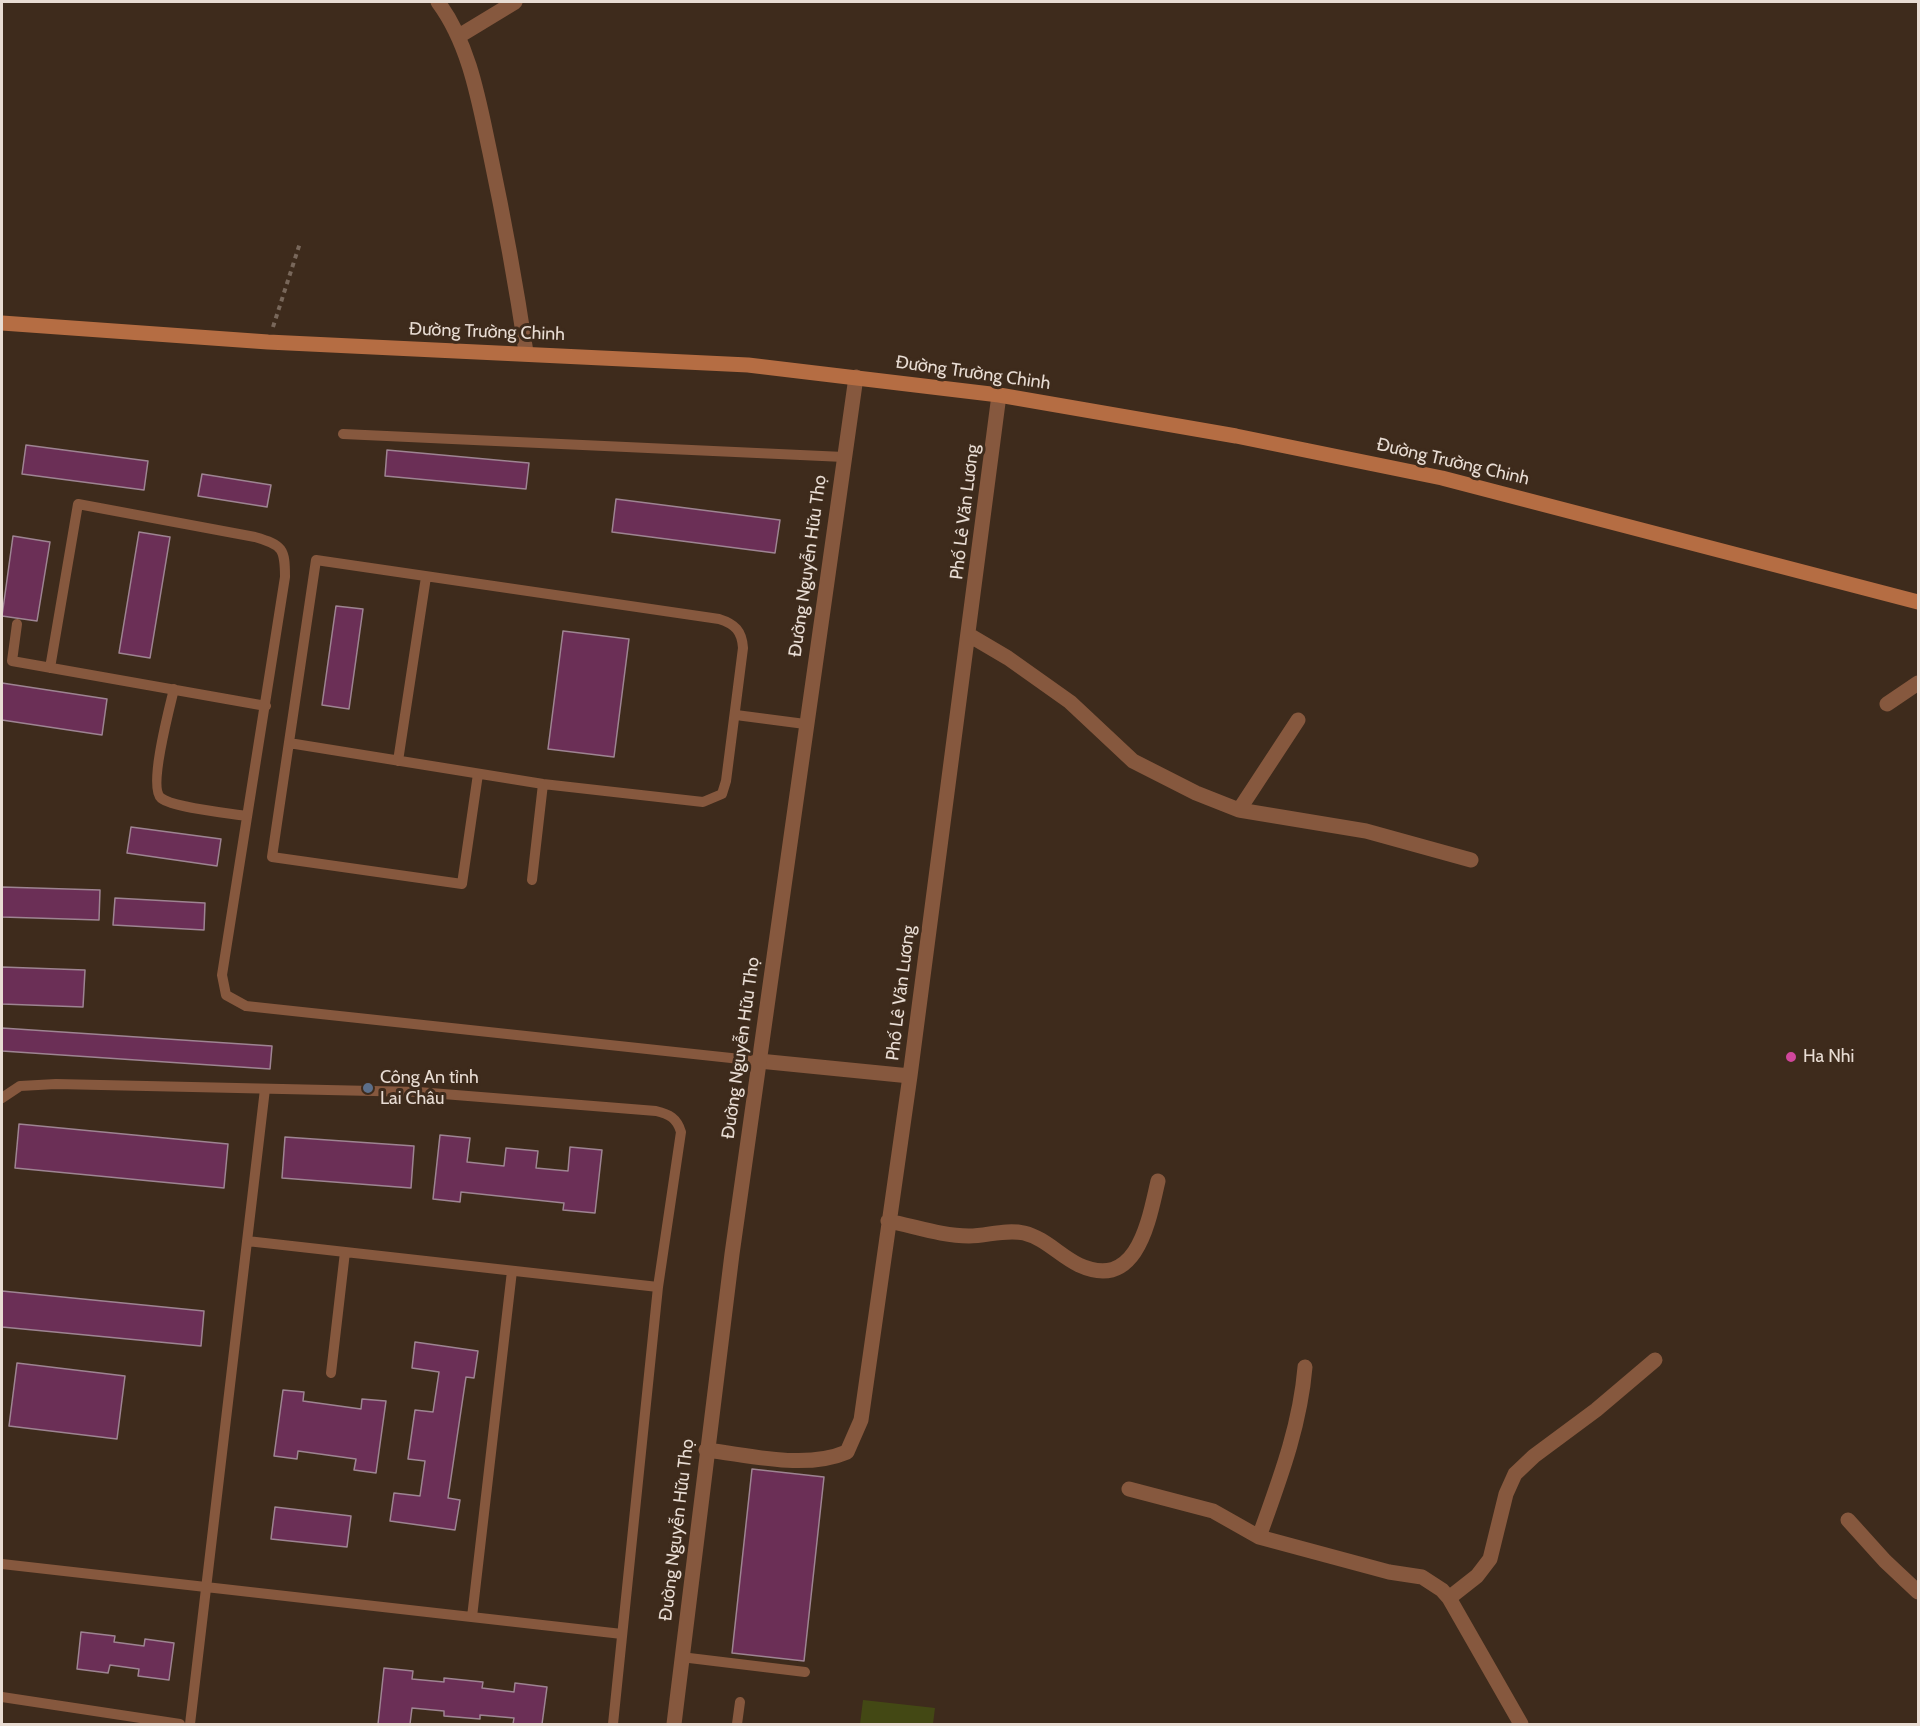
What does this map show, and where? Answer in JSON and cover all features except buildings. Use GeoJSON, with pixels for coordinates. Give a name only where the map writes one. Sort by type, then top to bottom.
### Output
{"type":"FeatureCollection","features":[{"type":"Feature","properties":{"kind":"main road","name":"Đường Trường Chinh"},"geometry":{"type":"LineString","coordinates":[[2,323],[268,342],[526,352],[748,365],[999,395],[1236,436],[1442,478],[1918,602]]}},
{"type":"Feature","properties":{"kind":"street"},"geometry":{"type":"LineString","coordinates":[[438,2],[459,36],[478,102],[508,238],[526,352]]}},
{"type":"Feature","properties":{"kind":"street"},"geometry":{"type":"LineString","coordinates":[[459,36],[515,2]]}},
{"type":"Feature","properties":{"kind":"street","name":"Đường Nguyễn Hữu Thọ"},"geometry":{"type":"LineString","coordinates":[[674,1725],[706,1450],[805,724],[856,377]]}},
{"type":"Feature","properties":{"kind":"street","name":"Phố Lê Văn Lương"},"geometry":{"type":"LineString","coordinates":[[706,1450],[795,1459],[827,1458],[848,1452],[861,1420],[910,1076],[999,395]]}},
{"type":"Feature","properties":{"kind":"street"},"geometry":{"type":"LineString","coordinates":[[969,635],[1008,658],[1062,696],[1145,769],[1239,810],[1366,831],[1471,860]]}},
{"type":"Feature","properties":{"kind":"street"},"geometry":{"type":"LineString","coordinates":[[1887,704],[1918,683]]}},
{"type":"Feature","properties":{"kind":"street"},"geometry":{"type":"LineString","coordinates":[[1239,810],[1298,720]]}},
{"type":"Feature","properties":{"kind":"street"},"geometry":{"type":"LineString","coordinates":[[759,1061],[910,1076]]}},
{"type":"Feature","properties":{"kind":"street"},"geometry":{"type":"LineString","coordinates":[[888,1221],[969,1236],[1006,1232],[1023,1233],[1038,1238],[1080,1265],[1104,1270],[1128,1261],[1138,1249],[1146,1231],[1158,1181]]}},
{"type":"Feature","properties":{"kind":"street"},"geometry":{"type":"LineString","coordinates":[[1449,1598],[1477,1576],[1490,1559],[1506,1494],[1515,1474],[1522,1466],[1596,1410],[1656,1360]]}},
{"type":"Feature","properties":{"kind":"street"},"geometry":{"type":"LineString","coordinates":[[1259,1537],[1292,1439],[1302,1397],[1305,1367]]}},
{"type":"Feature","properties":{"kind":"street"},"geometry":{"type":"LineString","coordinates":[[1129,1489],[1213,1510],[1259,1537],[1389,1572],[1422,1577],[1442,1590],[1449,1598],[1521,1725]]}},
{"type":"Feature","properties":{"kind":"street"},"geometry":{"type":"LineString","coordinates":[[1848,1520],[1885,1561],[1918,1592]]}},
{"type":"Feature","properties":{"kind":"lane"},"geometry":{"type":"LineString","coordinates":[[343,434],[844,458]]}},
{"type":"Feature","properties":{"kind":"lane"},"geometry":{"type":"LineString","coordinates":[[50,668],[78,504],[246,535],[280,547],[285,555],[285,578],[222,975],[226,995],[246,1006],[759,1061]]}},
{"type":"Feature","properties":{"kind":"lane"},"geometry":{"type":"LineString","coordinates":[[289,742],[543,784],[687,801],[714,800],[722,794],[726,781],[736,715],[742,638],[731,623],[574,597],[316,560],[289,742],[272,857],[462,884],[478,774]]}},
{"type":"Feature","properties":{"kind":"lane"},"geometry":{"type":"LineString","coordinates":[[398,761],[426,576]]}},
{"type":"Feature","properties":{"kind":"lane"},"geometry":{"type":"LineString","coordinates":[[17,624],[12,661],[266,706]]}},
{"type":"Feature","properties":{"kind":"lane"},"geometry":{"type":"LineString","coordinates":[[174,689],[157,774],[157,793],[160,797],[173,803],[247,816]]}},
{"type":"Feature","properties":{"kind":"lane"},"geometry":{"type":"LineString","coordinates":[[736,715],[805,724]]}},
{"type":"Feature","properties":{"kind":"lane"},"geometry":{"type":"LineString","coordinates":[[532,880],[543,784]]}},
{"type":"Feature","properties":{"kind":"lane"},"geometry":{"type":"LineString","coordinates":[[2,1098],[20,1086],[56,1084],[418,1092],[593,1105],[669,1114],[678,1123],[681,1132],[658,1287],[613,1725]]}},
{"type":"Feature","properties":{"kind":"lane"},"geometry":{"type":"LineString","coordinates":[[190,1725],[265,1089]]}},
{"type":"Feature","properties":{"kind":"lane"},"geometry":{"type":"LineString","coordinates":[[247,1241],[658,1287]]}},
{"type":"Feature","properties":{"kind":"lane"},"geometry":{"type":"LineString","coordinates":[[330,1373],[345,1252]]}},
{"type":"Feature","properties":{"kind":"lane"},"geometry":{"type":"LineString","coordinates":[[472,1617],[512,1271]]}},
{"type":"Feature","properties":{"kind":"lane"},"geometry":{"type":"LineString","coordinates":[[2,1564],[622,1634]]}},
{"type":"Feature","properties":{"kind":"lane"},"geometry":{"type":"LineString","coordinates":[[681,1658],[805,1672]]}},
{"type":"Feature","properties":{"kind":"lane"},"geometry":{"type":"LineString","coordinates":[[2,1697],[180,1725]]}},
{"type":"Feature","properties":{"kind":"lane"},"geometry":{"type":"LineString","coordinates":[[737,1725],[740,1702]]}},
{"type":"Feature","properties":{"kind":"path"},"geometry":{"type":"LineString","coordinates":[[268,342],[300,243]]}},
{"type":"Feature","properties":{"kind":"green space"},"geometry":{"type":"Polygon","coordinates":[[[863,1700],[935,1708],[933,1724],[860,1724],[863,1700]]]}},
{"type":"Feature","properties":{"kind":"place","name":"Ha Nhi"},"geometry":{"type":"Point","coordinates":[1791,1057]}},
{"type":"Feature","properties":{"kind":"place","name":"Công An tỉnh Lai Châu"},"geometry":{"type":"Point","coordinates":[368,1088]}}]}
